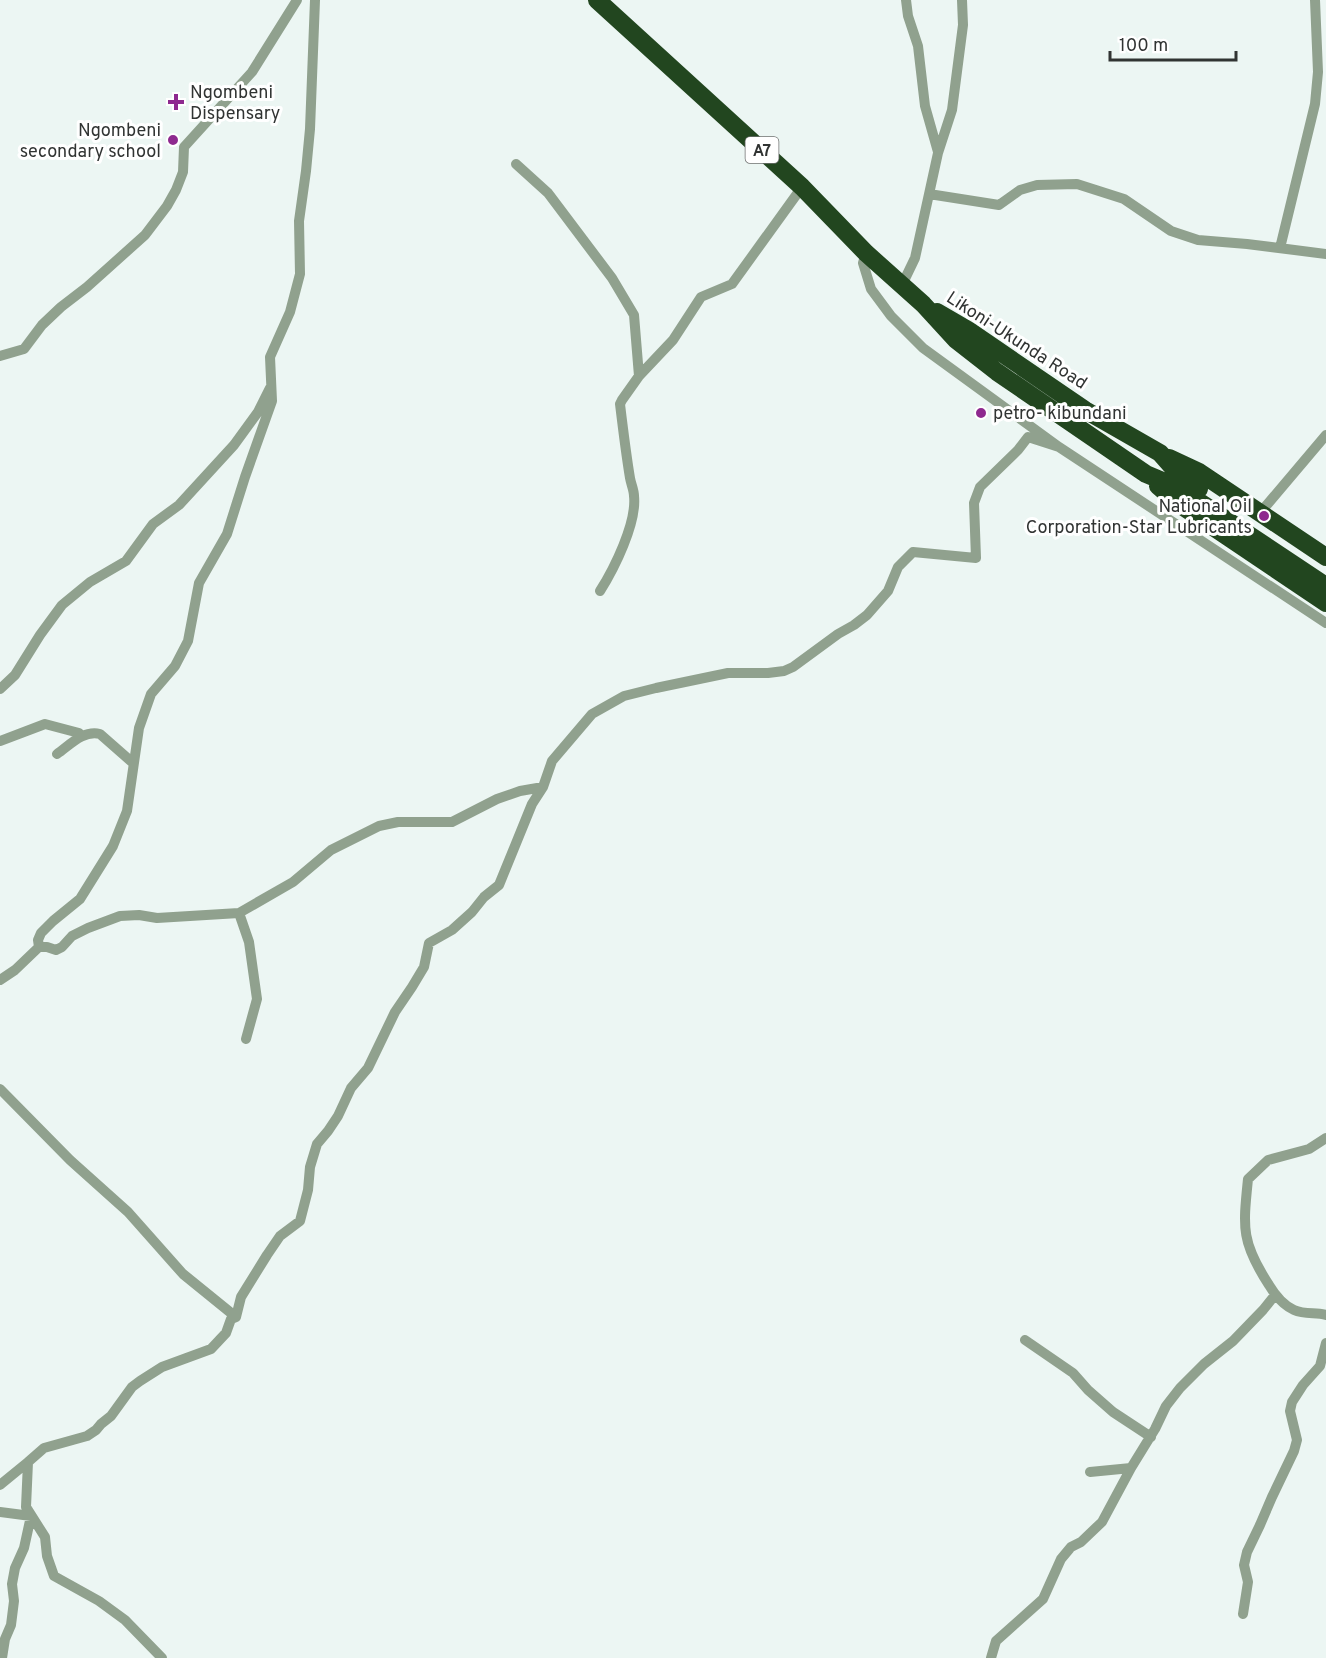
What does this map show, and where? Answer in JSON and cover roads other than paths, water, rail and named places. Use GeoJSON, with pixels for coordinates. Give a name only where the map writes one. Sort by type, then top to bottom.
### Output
{"type":"FeatureCollection","features":[{"type":"Feature","properties":{"kind":"highway","name":"Likoni-Ukunda Road"},"geometry":{"type":"LineString","coordinates":[[597,0],[802,187],[866,253],[923,304],[956,340],[997,372],[1146,474],[1180,483],[1326,572]]}},
{"type":"Feature","properties":{"kind":"highway","name":"Likoni-Ukunda Road"},"geometry":{"type":"LineString","coordinates":[[923,304],[968,330],[1085,410],[1160,453],[1180,483],[1326,586]]}},
{"type":"Feature","properties":{"kind":"highway"},"geometry":{"type":"LineString","coordinates":[[1160,453],[1199,472],[1326,557]]}},
{"type":"Feature","properties":{"kind":"highway"},"geometry":{"type":"LineString","coordinates":[[1146,474],[1179,504],[1326,603]]}},
{"type":"Feature","properties":{"kind":"street"},"geometry":{"type":"LineString","coordinates":[[0,356],[24,349],[42,325],[61,307],[145,236],[176,190],[183,172],[184,147],[252,72],[297,0]]}},
{"type":"Feature","properties":{"kind":"street"},"geometry":{"type":"LineString","coordinates":[[39,946],[38,940],[41,933],[52,921],[80,899],[112,846],[127,812],[139,728],[152,694],[176,666],[188,641],[200,583],[226,534],[272,401],[270,357],[290,312],[300,274],[299,221],[310,129],[315,0]]}},
{"type":"Feature","properties":{"kind":"street"},"geometry":{"type":"LineString","coordinates":[[906,0],[908,16],[918,46],[925,106],[938,153]]}},
{"type":"Feature","properties":{"kind":"street"},"geometry":{"type":"LineString","coordinates":[[902,285],[915,258],[938,153],[952,110],[963,25],[962,0]]}},
{"type":"Feature","properties":{"kind":"street"},"geometry":{"type":"LineString","coordinates":[[1280,248],[1315,104],[1318,72],[1316,0]]}},
{"type":"Feature","properties":{"kind":"street"},"geometry":{"type":"LineString","coordinates":[[516,164],[548,193],[612,278],[634,315],[639,375]]}},
{"type":"Feature","properties":{"kind":"street"},"geometry":{"type":"LineString","coordinates":[[929,195],[999,205],[1020,190],[1037,185],[1077,184],[1124,199],[1172,231],[1197,240],[1326,254]]}},
{"type":"Feature","properties":{"kind":"street"},"geometry":{"type":"LineString","coordinates":[[600,591],[612,572],[628,533],[634,504],[620,404],[639,375],[673,340],[701,297],[732,284],[802,187]]}},
{"type":"Feature","properties":{"kind":"street"},"geometry":{"type":"LineString","coordinates":[[866,253],[863,263],[871,289],[891,316],[923,348],[1059,447],[1326,623]]}},
{"type":"Feature","properties":{"kind":"street"},"geometry":{"type":"LineString","coordinates":[[0,689],[15,675],[62,605],[90,582],[126,561],[153,524],[179,505],[234,445],[258,412],[271,385]]}},
{"type":"Feature","properties":{"kind":"street"},"geometry":{"type":"LineString","coordinates":[[1260,513],[1326,435]]}},
{"type":"Feature","properties":{"kind":"street"},"geometry":{"type":"LineString","coordinates":[[0,1485],[44,1448],[87,1436],[96,1430],[111,1416],[132,1387],[140,1381],[162,1367],[211,1349],[226,1334],[231,1319],[236,1317],[241,1297],[280,1236],[300,1221],[308,1190],[310,1167],[317,1144],[338,1116],[351,1088],[368,1068],[395,1012],[424,967],[429,942],[452,930],[499,885],[532,804],[543,787],[552,761],[592,714],[624,696],[728,673],[768,673],[793,667],[867,615],[888,591],[898,567],[913,552],[976,558],[974,503],[980,487],[1028,437],[1059,447]]}},
{"type":"Feature","properties":{"kind":"street"},"geometry":{"type":"LineString","coordinates":[[0,741],[45,724],[80,733],[81,736]]}},
{"type":"Feature","properties":{"kind":"street"},"geometry":{"type":"LineString","coordinates":[[57,754],[81,736],[93,733],[100,734],[133,763]]}},
{"type":"Feature","properties":{"kind":"street"},"geometry":{"type":"LineString","coordinates":[[39,946],[56,950],[72,936],[120,916],[139,915],[157,918],[239,913],[293,882],[331,850],[380,826],[398,822],[452,822],[496,798],[543,787]]}},
{"type":"Feature","properties":{"kind":"street"},"geometry":{"type":"LineString","coordinates":[[239,913],[249,942],[257,999],[246,1039]]}},
{"type":"Feature","properties":{"kind":"street"},"geometry":{"type":"LineString","coordinates":[[0,980],[15,970],[39,946]]}},
{"type":"Feature","properties":{"kind":"street"},"geometry":{"type":"LineString","coordinates":[[0,1089],[70,1160],[128,1212],[183,1274],[236,1317]]}},
{"type":"Feature","properties":{"kind":"street"},"geometry":{"type":"LineString","coordinates":[[1326,1138],[1309,1149],[1268,1160],[1248,1179],[1244,1226],[1249,1250],[1275,1294],[1286,1306],[1298,1312],[1326,1316]]}},
{"type":"Feature","properties":{"kind":"street"},"geometry":{"type":"LineString","coordinates":[[991,1658],[996,1641],[1043,1599],[1061,1559],[1071,1547],[1081,1542],[1102,1522],[1131,1468],[1151,1437],[1166,1406],[1180,1388],[1204,1364],[1233,1341],[1275,1294]]}},
{"type":"Feature","properties":{"kind":"street"},"geometry":{"type":"LineString","coordinates":[[1025,1340],[1073,1373],[1113,1412],[1151,1437]]}},
{"type":"Feature","properties":{"kind":"street"},"geometry":{"type":"LineString","coordinates":[[1243,1614],[1248,1582],[1244,1565],[1247,1552],[1298,1440],[1290,1412],[1292,1402],[1320,1366],[1326,1343]]}},
{"type":"Feature","properties":{"kind":"street"},"geometry":{"type":"LineString","coordinates":[[28,1462],[26,1508],[45,1537],[47,1556],[54,1576],[99,1601],[125,1620],[162,1658]]}},
{"type":"Feature","properties":{"kind":"street"},"geometry":{"type":"LineString","coordinates":[[1090,1472],[1131,1468]]}},
{"type":"Feature","properties":{"kind":"street"},"geometry":{"type":"LineString","coordinates":[[0,1512],[31,1516]]}},
{"type":"Feature","properties":{"kind":"street"},"geometry":{"type":"LineString","coordinates":[[2,1658],[14,1601],[12,1584],[15,1568],[24,1548],[31,1516]]}},
{"type":"Feature","properties":{"kind":"place","name":"Ngombeni Dispensary"},"geometry":{"type":"Point","coordinates":[176,102]}},
{"type":"Feature","properties":{"kind":"place","name":"Ngombeni secondary school"},"geometry":{"type":"Point","coordinates":[173,140]}},
{"type":"Feature","properties":{"kind":"place","name":"petro- kibundani"},"geometry":{"type":"Point","coordinates":[981,413]}},
{"type":"Feature","properties":{"kind":"place","name":"National Oil Corporation-Star Lubricants"},"geometry":{"type":"Point","coordinates":[1264,516]}}]}
